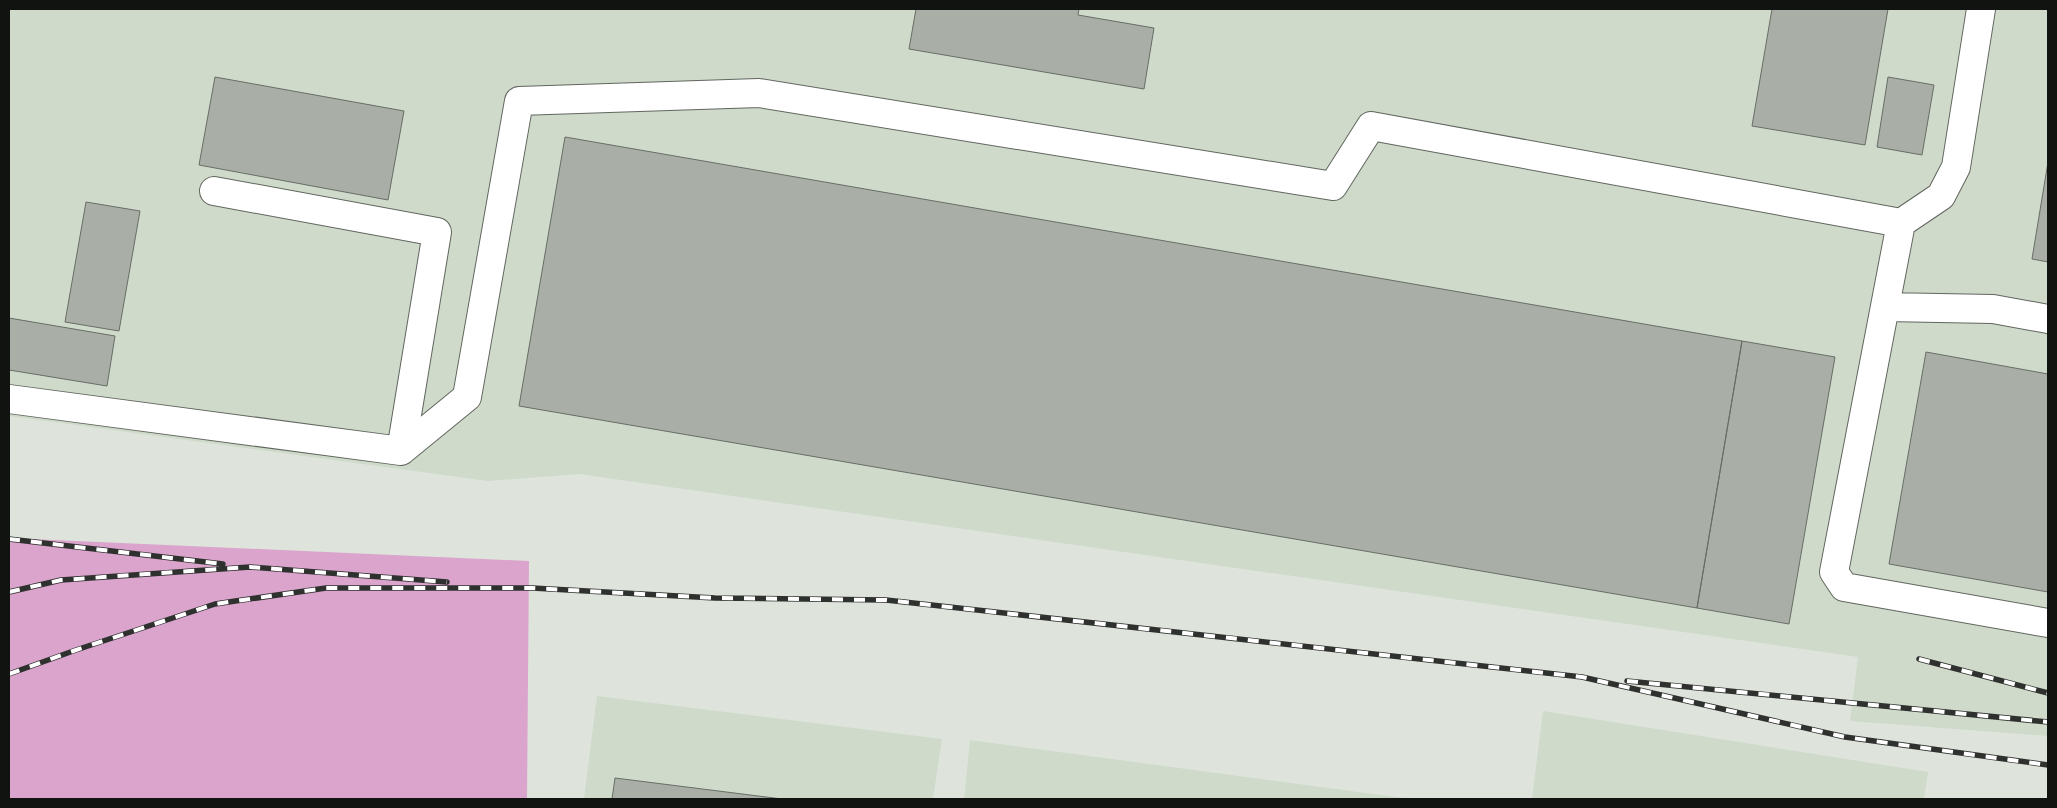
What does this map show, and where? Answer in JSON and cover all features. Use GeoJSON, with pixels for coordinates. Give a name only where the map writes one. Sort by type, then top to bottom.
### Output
{"type":"FeatureCollection","features":[{"type":"Feature","properties":{"kind":"lane"},"geometry":{"type":"LineString","coordinates":[[9,399],[400,451],[466,396],[520,101],[759,93],[1334,186],[1371,126],[1901,223],[1941,196],[1956,167],[1981,9]]}},
{"type":"Feature","properties":{"kind":"lane"},"geometry":{"type":"LineString","coordinates":[[214,191],[437,232],[400,451]]}},
{"type":"Feature","properties":{"kind":"lane"},"geometry":{"type":"LineString","coordinates":[[1901,223],[1834,572],[1844,587],[2048,623]]}},
{"type":"Feature","properties":{"kind":"lane"},"geometry":{"type":"LineString","coordinates":[[1885,307],[1993,309],[2048,318]]}},
{"type":"Feature","properties":{"kind":"shaded area"},"geometry":{"type":"Polygon","coordinates":[[[9,9],[2048,9],[2048,736],[1850,721],[1858,657],[579,474],[488,481],[9,416],[9,9]]]}},
{"type":"Feature","properties":{"kind":"shaded area"},"geometry":{"type":"Polygon","coordinates":[[[9,538],[529,561],[527,799],[9,799],[9,538]]]}},
{"type":"Feature","properties":{"kind":"shaded area"},"geometry":{"type":"Polygon","coordinates":[[[597,696],[942,739],[933,799],[584,799],[597,696]]]}},
{"type":"Feature","properties":{"kind":"shaded area"},"geometry":{"type":"Polygon","coordinates":[[[1543,711],[1928,772],[1924,799],[1532,799],[1543,711]]]}},
{"type":"Feature","properties":{"kind":"shaded area"},"geometry":{"type":"Polygon","coordinates":[[[970,740],[1411,799],[964,799],[970,740]]]}},
{"type":"Feature","properties":{"kind":"building"},"geometry":{"type":"Polygon","coordinates":[[[916,9],[1079,9],[1078,15],[1154,28],[1144,89],[909,49],[916,9]]]}},
{"type":"Feature","properties":{"kind":"building"},"geometry":{"type":"Polygon","coordinates":[[[1772,9],[1888,9],[1865,145],[1752,126],[1772,9]]]}},
{"type":"Feature","properties":{"kind":"building"},"geometry":{"type":"Polygon","coordinates":[[[215,77],[404,111],[388,200],[199,165],[215,77]]]}},
{"type":"Feature","properties":{"kind":"building"},"geometry":{"type":"Polygon","coordinates":[[[1888,77],[1934,85],[1922,155],[1877,147],[1888,77]]]}},
{"type":"Feature","properties":{"kind":"building"},"geometry":{"type":"Polygon","coordinates":[[[565,137],[1742,341],[1697,608],[519,406],[565,137]]]}},
{"type":"Feature","properties":{"kind":"building"},"geometry":{"type":"Polygon","coordinates":[[[2048,162],[2048,262],[2032,259],[2048,162]]]}},
{"type":"Feature","properties":{"kind":"building"},"geometry":{"type":"Polygon","coordinates":[[[86,202],[140,211],[119,331],[65,322],[86,202]]]}},
{"type":"Feature","properties":{"kind":"building"},"geometry":{"type":"Polygon","coordinates":[[[9,318],[115,336],[107,386],[9,370],[9,318]]]}},
{"type":"Feature","properties":{"kind":"building"},"geometry":{"type":"Polygon","coordinates":[[[1742,341],[1835,357],[1789,624],[1697,608],[1742,341]]]}},
{"type":"Feature","properties":{"kind":"building"},"geometry":{"type":"Polygon","coordinates":[[[1926,352],[2048,374],[2048,592],[1889,564],[1926,352]]]}},
{"type":"Feature","properties":{"kind":"building"},"geometry":{"type":"Polygon","coordinates":[[[615,778],[782,799],[612,799],[615,778]]]}},
{"type":"Feature","properties":{"kind":"railway"},"geometry":{"type":"LineString","coordinates":[[9,539],[223,564]]}},
{"type":"Feature","properties":{"kind":"railway"},"geometry":{"type":"LineString","coordinates":[[9,592],[61,580],[250,567],[447,582]]}},
{"type":"Feature","properties":{"kind":"railway"},"geometry":{"type":"LineString","coordinates":[[9,674],[215,604],[326,588],[532,588],[715,598],[886,600],[1582,677],[1845,737],[2048,765]]}},
{"type":"Feature","properties":{"kind":"railway"},"geometry":{"type":"LineString","coordinates":[[1919,659],[2048,693]]}},
{"type":"Feature","properties":{"kind":"railway"},"geometry":{"type":"LineString","coordinates":[[1627,681],[2048,722]]}}]}
